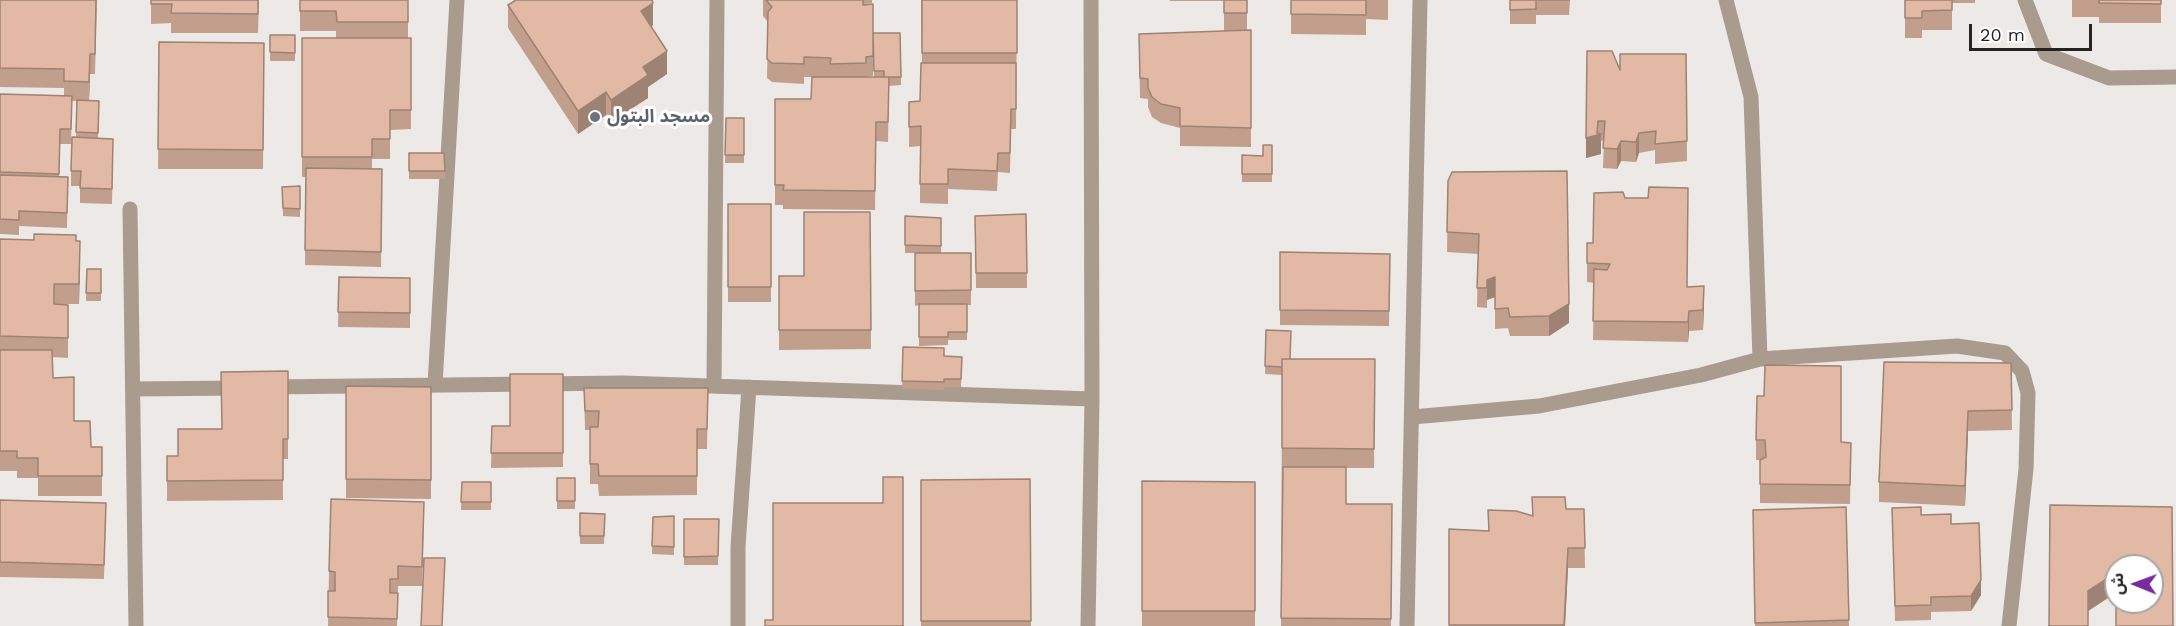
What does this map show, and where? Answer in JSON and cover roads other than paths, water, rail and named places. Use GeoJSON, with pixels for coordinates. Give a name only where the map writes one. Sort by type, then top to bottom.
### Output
{"type":"FeatureCollection","features":[{"type":"Feature","properties":{"kind":"street"},"geometry":{"type":"LineString","coordinates":[[435,385],[457,0]]}},
{"type":"Feature","properties":{"kind":"street"},"geometry":{"type":"LineString","coordinates":[[714,386],[717,0]]}},
{"type":"Feature","properties":{"kind":"street"},"geometry":{"type":"LineString","coordinates":[[1088,626],[1092,399],[1091,0]]}},
{"type":"Feature","properties":{"kind":"street"},"geometry":{"type":"LineString","coordinates":[[1407,626],[1420,0]]}},
{"type":"Feature","properties":{"kind":"street"},"geometry":{"type":"LineString","coordinates":[[1726,0],[1751,97],[1760,359]]}},
{"type":"Feature","properties":{"kind":"street"},"geometry":{"type":"LineString","coordinates":[[2025,0],[2046,54],[2109,78],[2176,77]]}},
{"type":"Feature","properties":{"kind":"street"},"geometry":{"type":"LineString","coordinates":[[130,209],[136,626]]}},
{"type":"Feature","properties":{"kind":"street"},"geometry":{"type":"LineString","coordinates":[[1412,417],[1539,406],[1701,375],[1760,359],[1957,346],[2005,353],[2022,371],[2028,393],[2026,469],[2009,626]]}},
{"type":"Feature","properties":{"kind":"street"},"geometry":{"type":"LineString","coordinates":[[133,389],[623,383],[1092,399]]}},
{"type":"Feature","properties":{"kind":"street"},"geometry":{"type":"LineString","coordinates":[[738,626],[738,547],[748,387]]}},
{"type":"Feature","properties":{"kind":"place","name":"مسجد البتول"},"geometry":{"type":"Point","coordinates":[595,117]}}]}
